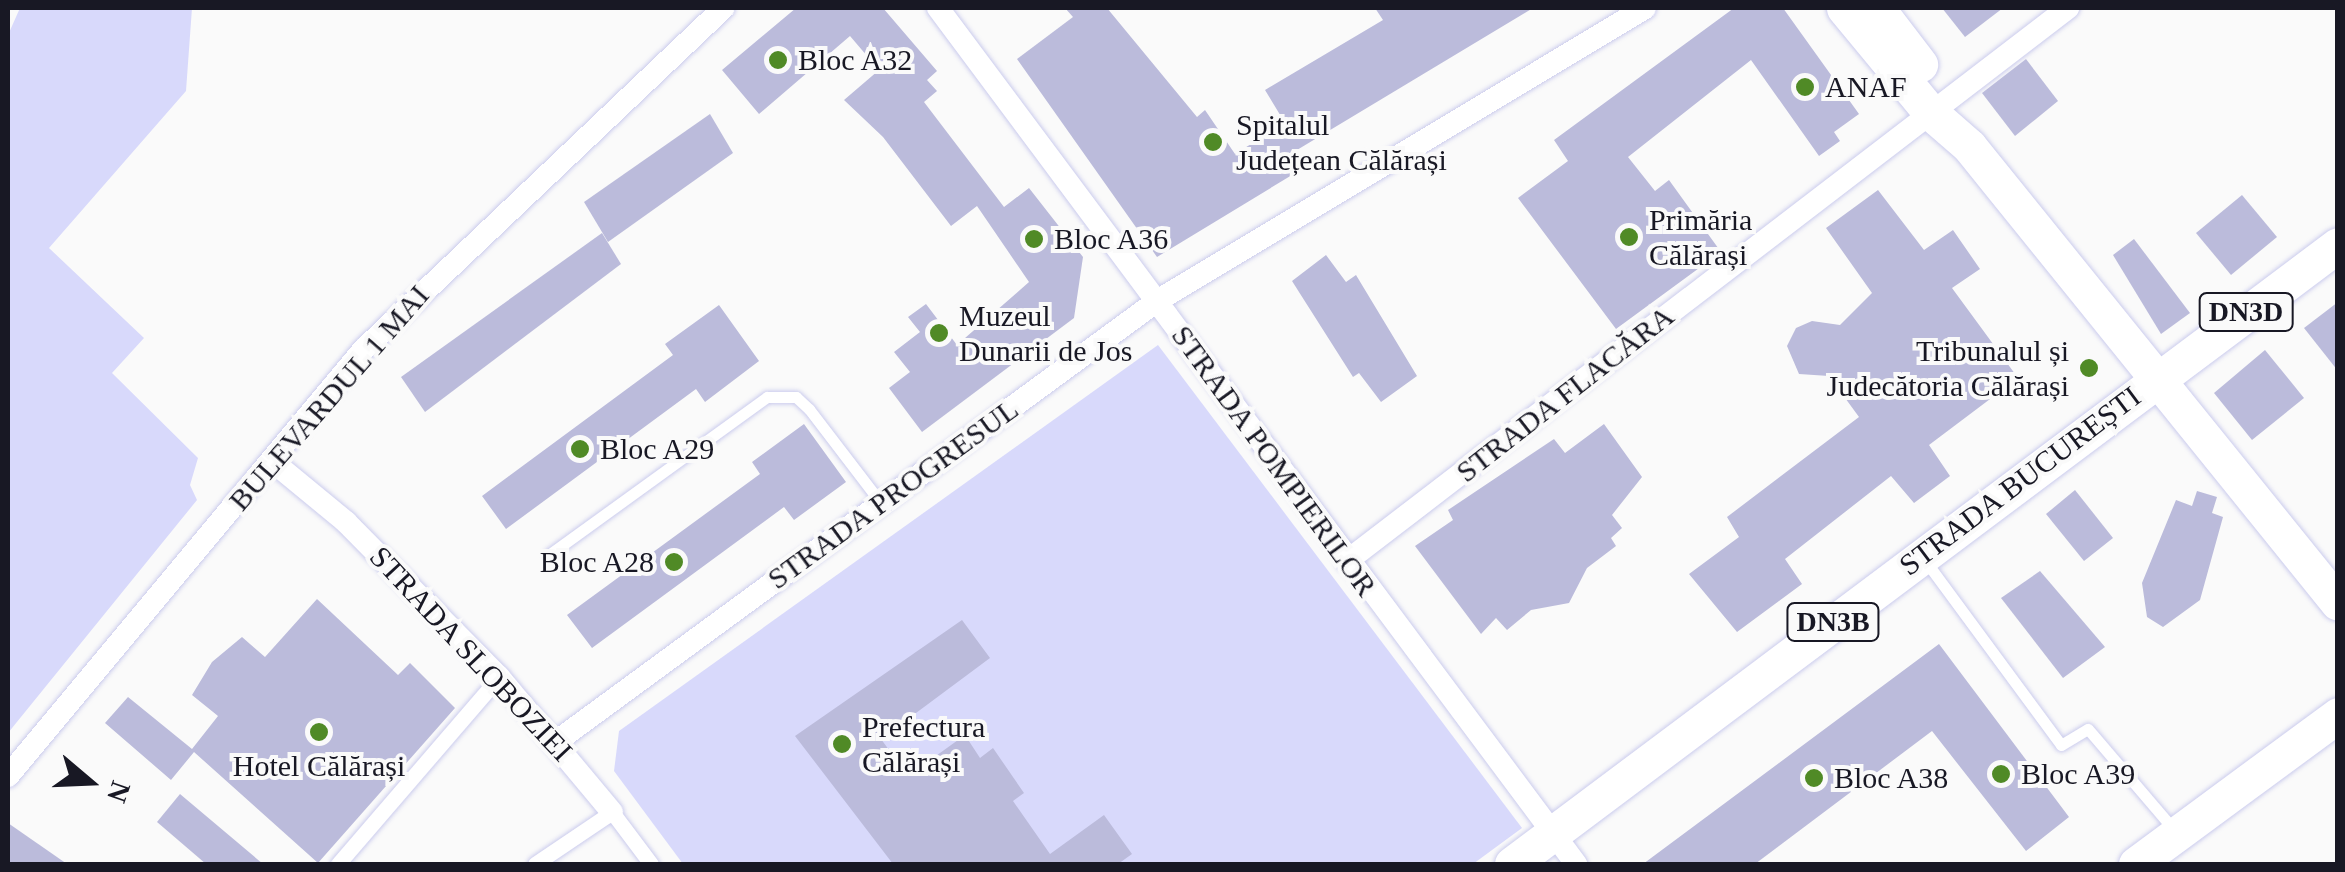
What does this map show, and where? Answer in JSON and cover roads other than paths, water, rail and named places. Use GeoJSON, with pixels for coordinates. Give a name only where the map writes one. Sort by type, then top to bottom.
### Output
{"type":"FeatureCollection","features":[{"type":"Feature","properties":{"kind":"main road"},"geometry":{"type":"LineString","coordinates":[[1844,8],[1938,106]]}},
{"type":"Feature","properties":{"kind":"main road"},"geometry":{"type":"LineString","coordinates":[[1877,8],[1938,106],[2338,603]]}},
{"type":"Feature","properties":{"kind":"main road","name":"STRADA BUCUREȘTI"},"geometry":{"type":"LineString","coordinates":[[1512,864],[2338,244]]}},
{"type":"Feature","properties":{"kind":"main road"},"geometry":{"type":"LineString","coordinates":[[2136,864],[2338,716]]}},
{"type":"Feature","properties":{"kind":"street","name":"BULEVARDUL 1 MAI"},"geometry":{"type":"LineString","coordinates":[[8,776],[363,350],[467,244],[723,8]]}},
{"type":"Feature","properties":{"kind":"street","name":"STRADA POMPIERILOR"},"geometry":{"type":"LineString","coordinates":[[938,8],[1347,562],[1576,864]]}},
{"type":"Feature","properties":{"kind":"street","name":"STRADA PROGRESUL"},"geometry":{"type":"LineString","coordinates":[[556,742],[1157,301],[1646,8]]}},
{"type":"Feature","properties":{"kind":"street","name":"STRADA FLACĂRA"},"geometry":{"type":"LineString","coordinates":[[1347,562],[2068,8]]}},
{"type":"Feature","properties":{"kind":"street","name":"STRADA SLOBOZIEI"},"geometry":{"type":"LineString","coordinates":[[272,461],[346,522],[499,677],[556,742],[651,864]]}},
{"type":"Feature","properties":{"kind":"street"},"geometry":{"type":"LineString","coordinates":[[338,864],[499,677]]}},
{"type":"Feature","properties":{"kind":"street"},"geometry":{"type":"LineString","coordinates":[[535,864],[612,812]]}},
{"type":"Feature","properties":{"kind":"lane"},"geometry":{"type":"LineString","coordinates":[[550,554],[767,397],[796,397],[809,408],[880,502]]}},
{"type":"Feature","properties":{"kind":"lane"},"geometry":{"type":"LineString","coordinates":[[1922,555],[2061,745],[2088,729],[2178,834]]}},
{"type":"Feature","properties":{"kind":"place","name":"Bloc A32"},"geometry":{"type":"Point","coordinates":[778,60]}},
{"type":"Feature","properties":{"kind":"place","name":"ANAF"},"geometry":{"type":"Point","coordinates":[1805,87]}},
{"type":"Feature","properties":{"kind":"place","name":"Spitalul Județean Călărași"},"geometry":{"type":"Point","coordinates":[1213,142]}},
{"type":"Feature","properties":{"kind":"place","name":"Primăria Călărași"},"geometry":{"type":"Point","coordinates":[1629,237]}},
{"type":"Feature","properties":{"kind":"place","name":"Bloc A36"},"geometry":{"type":"Point","coordinates":[1034,239]}},
{"type":"Feature","properties":{"kind":"place","name":"Muzeul Dunarii de Jos"},"geometry":{"type":"Point","coordinates":[939,333]}},
{"type":"Feature","properties":{"kind":"place","name":"Tribunalul și Judecătoria Călărași"},"geometry":{"type":"Point","coordinates":[2089,368]}},
{"type":"Feature","properties":{"kind":"place","name":"Bloc A29"},"geometry":{"type":"Point","coordinates":[580,449]}},
{"type":"Feature","properties":{"kind":"place","name":"Bloc A28"},"geometry":{"type":"Point","coordinates":[674,562]}},
{"type":"Feature","properties":{"kind":"place","name":"Hotel Călărași"},"geometry":{"type":"Point","coordinates":[319,732]}},
{"type":"Feature","properties":{"kind":"place","name":"Prefectura Călărași"},"geometry":{"type":"Point","coordinates":[842,744]}},
{"type":"Feature","properties":{"kind":"place","name":"Bloc A39"},"geometry":{"type":"Point","coordinates":[2001,774]}},
{"type":"Feature","properties":{"kind":"place","name":"Bloc A38"},"geometry":{"type":"Point","coordinates":[1814,778]}}]}
